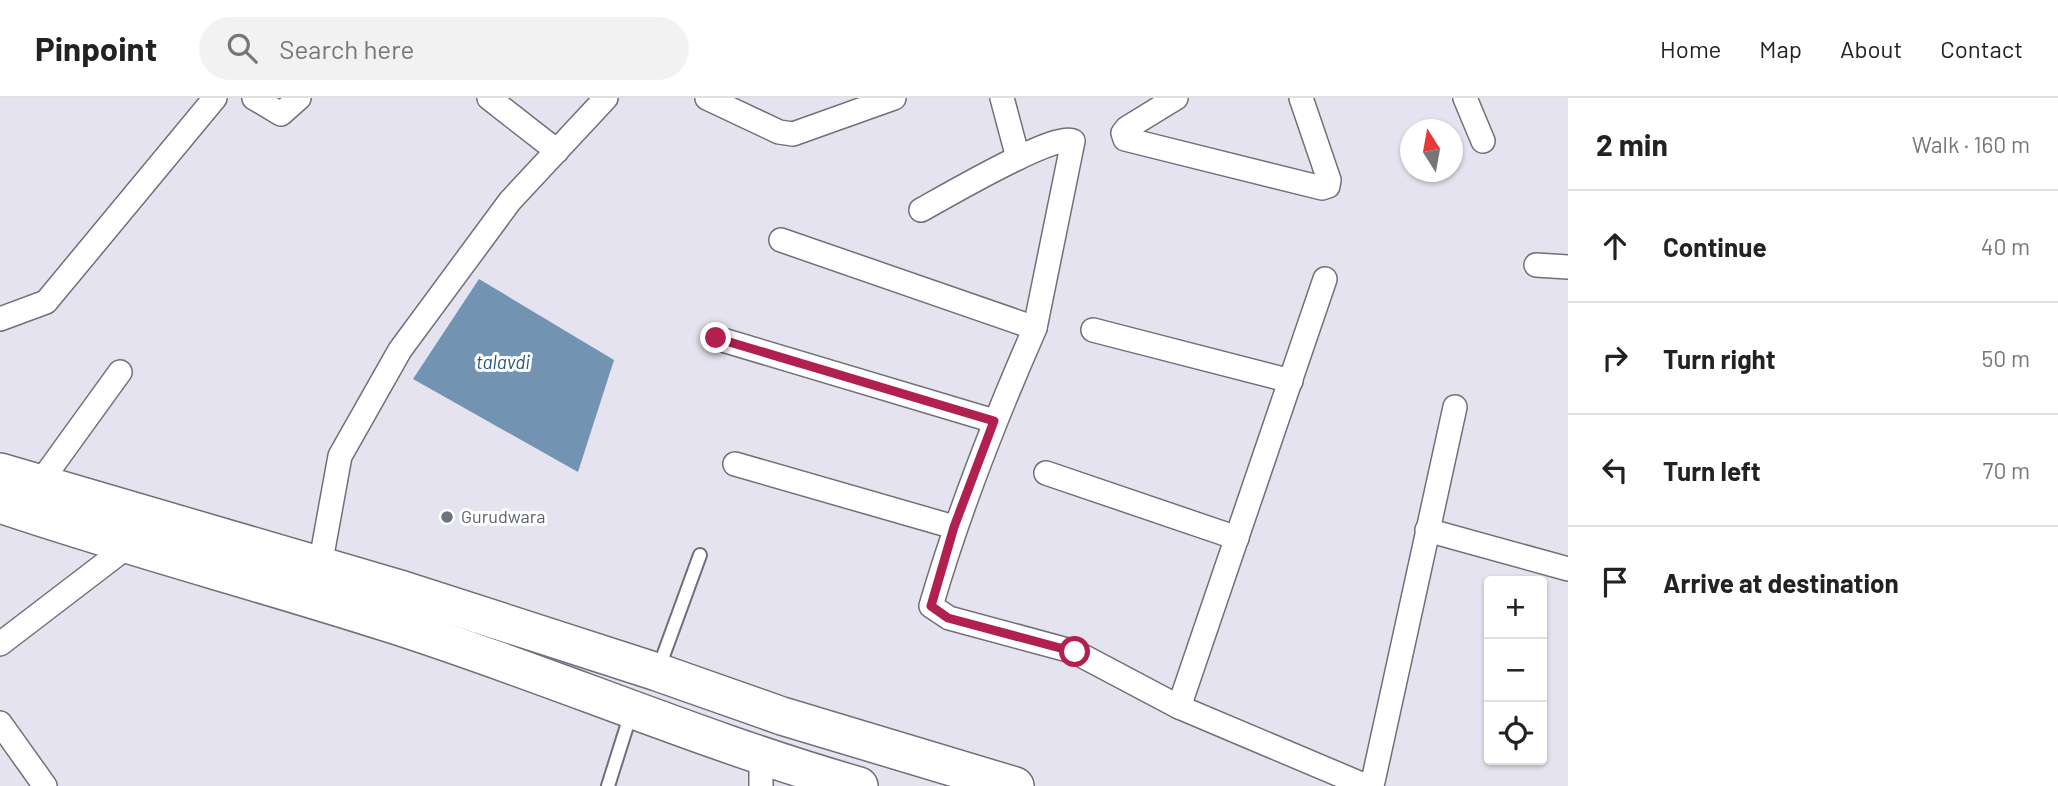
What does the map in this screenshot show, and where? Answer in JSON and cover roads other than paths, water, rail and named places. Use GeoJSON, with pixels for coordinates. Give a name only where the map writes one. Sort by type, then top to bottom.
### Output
{"type":"FeatureCollection","features":[{"type":"Feature","properties":{"kind":"main road"},"geometry":{"type":"LineString","coordinates":[[0,472],[320,566],[657,672],[782,716],[1015,786]]}},
{"type":"Feature","properties":{"kind":"main road"},"geometry":{"type":"LineString","coordinates":[[0,504],[127,547],[385,622],[632,708],[761,772],[859,786]]}},
{"type":"Feature","properties":{"kind":"street"},"geometry":{"type":"LineString","coordinates":[[0,319],[46,302],[215,98]]}},
{"type":"Feature","properties":{"kind":"street"},"geometry":{"type":"LineString","coordinates":[[254,98],[281,114],[299,98]]}},
{"type":"Feature","properties":{"kind":"street"},"geometry":{"type":"LineString","coordinates":[[489,98],[557,151]]}},
{"type":"Feature","properties":{"kind":"street"},"geometry":{"type":"LineString","coordinates":[[320,566],[340,456],[400,350],[510,201],[606,98]]}},
{"type":"Feature","properties":{"kind":"street"},"geometry":{"type":"LineString","coordinates":[[707,98],[779,132],[793,134],[894,98]]}},
{"type":"Feature","properties":{"kind":"street"},"geometry":{"type":"LineString","coordinates":[[1002,98],[1018,158]]}},
{"type":"Feature","properties":{"kind":"street"},"geometry":{"type":"LineString","coordinates":[[1176,98],[1128,128],[1124,133],[1125,139],[1322,188],[1328,186],[1329,180],[1301,98]]}},
{"type":"Feature","properties":{"kind":"street"},"geometry":{"type":"LineString","coordinates":[[1465,98],[1483,141]]}},
{"type":"Feature","properties":{"kind":"street"},"geometry":{"type":"LineString","coordinates":[[921,210],[1018,158],[1063,139],[1073,141],[1035,328],[994,421],[954,527],[931,606],[948,618],[1075,652],[1180,708],[1366,786]]}},
{"type":"Feature","properties":{"kind":"street"},"geometry":{"type":"LineString","coordinates":[[780,240],[1035,328]]}},
{"type":"Feature","properties":{"kind":"street"},"geometry":{"type":"LineString","coordinates":[[1536,265],[1568,267]]}},
{"type":"Feature","properties":{"kind":"street"},"geometry":{"type":"LineString","coordinates":[[1180,708],[1325,279]]}},
{"type":"Feature","properties":{"kind":"street"},"geometry":{"type":"LineString","coordinates":[[1093,330],[1291,381]]}},
{"type":"Feature","properties":{"kind":"street"},"geometry":{"type":"LineString","coordinates":[[716,338],[994,421]]}},
{"type":"Feature","properties":{"kind":"street"},"geometry":{"type":"LineString","coordinates":[[39,484],[120,372]]}},
{"type":"Feature","properties":{"kind":"street"},"geometry":{"type":"LineString","coordinates":[[1372,786],[1455,407]]}},
{"type":"Feature","properties":{"kind":"street"},"geometry":{"type":"LineString","coordinates":[[735,464],[954,527]]}},
{"type":"Feature","properties":{"kind":"street"},"geometry":{"type":"LineString","coordinates":[[1046,473],[1237,538]]}},
{"type":"Feature","properties":{"kind":"street"},"geometry":{"type":"LineString","coordinates":[[0,644],[162,520]]}},
{"type":"Feature","properties":{"kind":"street"},"geometry":{"type":"LineString","coordinates":[[1427,530],[1568,569]]}},
{"type":"Feature","properties":{"kind":"street"},"geometry":{"type":"LineString","coordinates":[[0,723],[45,786]]}},
{"type":"Feature","properties":{"kind":"lane"},"geometry":{"type":"LineString","coordinates":[[657,672],[700,555]]}},
{"type":"Feature","properties":{"kind":"lane"},"geometry":{"type":"LineString","coordinates":[[608,786],[632,708]]}},
{"type":"Feature","properties":{"kind":"water","name":"talavdi"},"geometry":{"type":"Polygon","coordinates":[[[479,279],[614,360],[578,472],[413,379],[479,279]]]}},
{"type":"Feature","properties":{"kind":"place","name":"Gurudwara"},"geometry":{"type":"Point","coordinates":[447,517]}}]}
